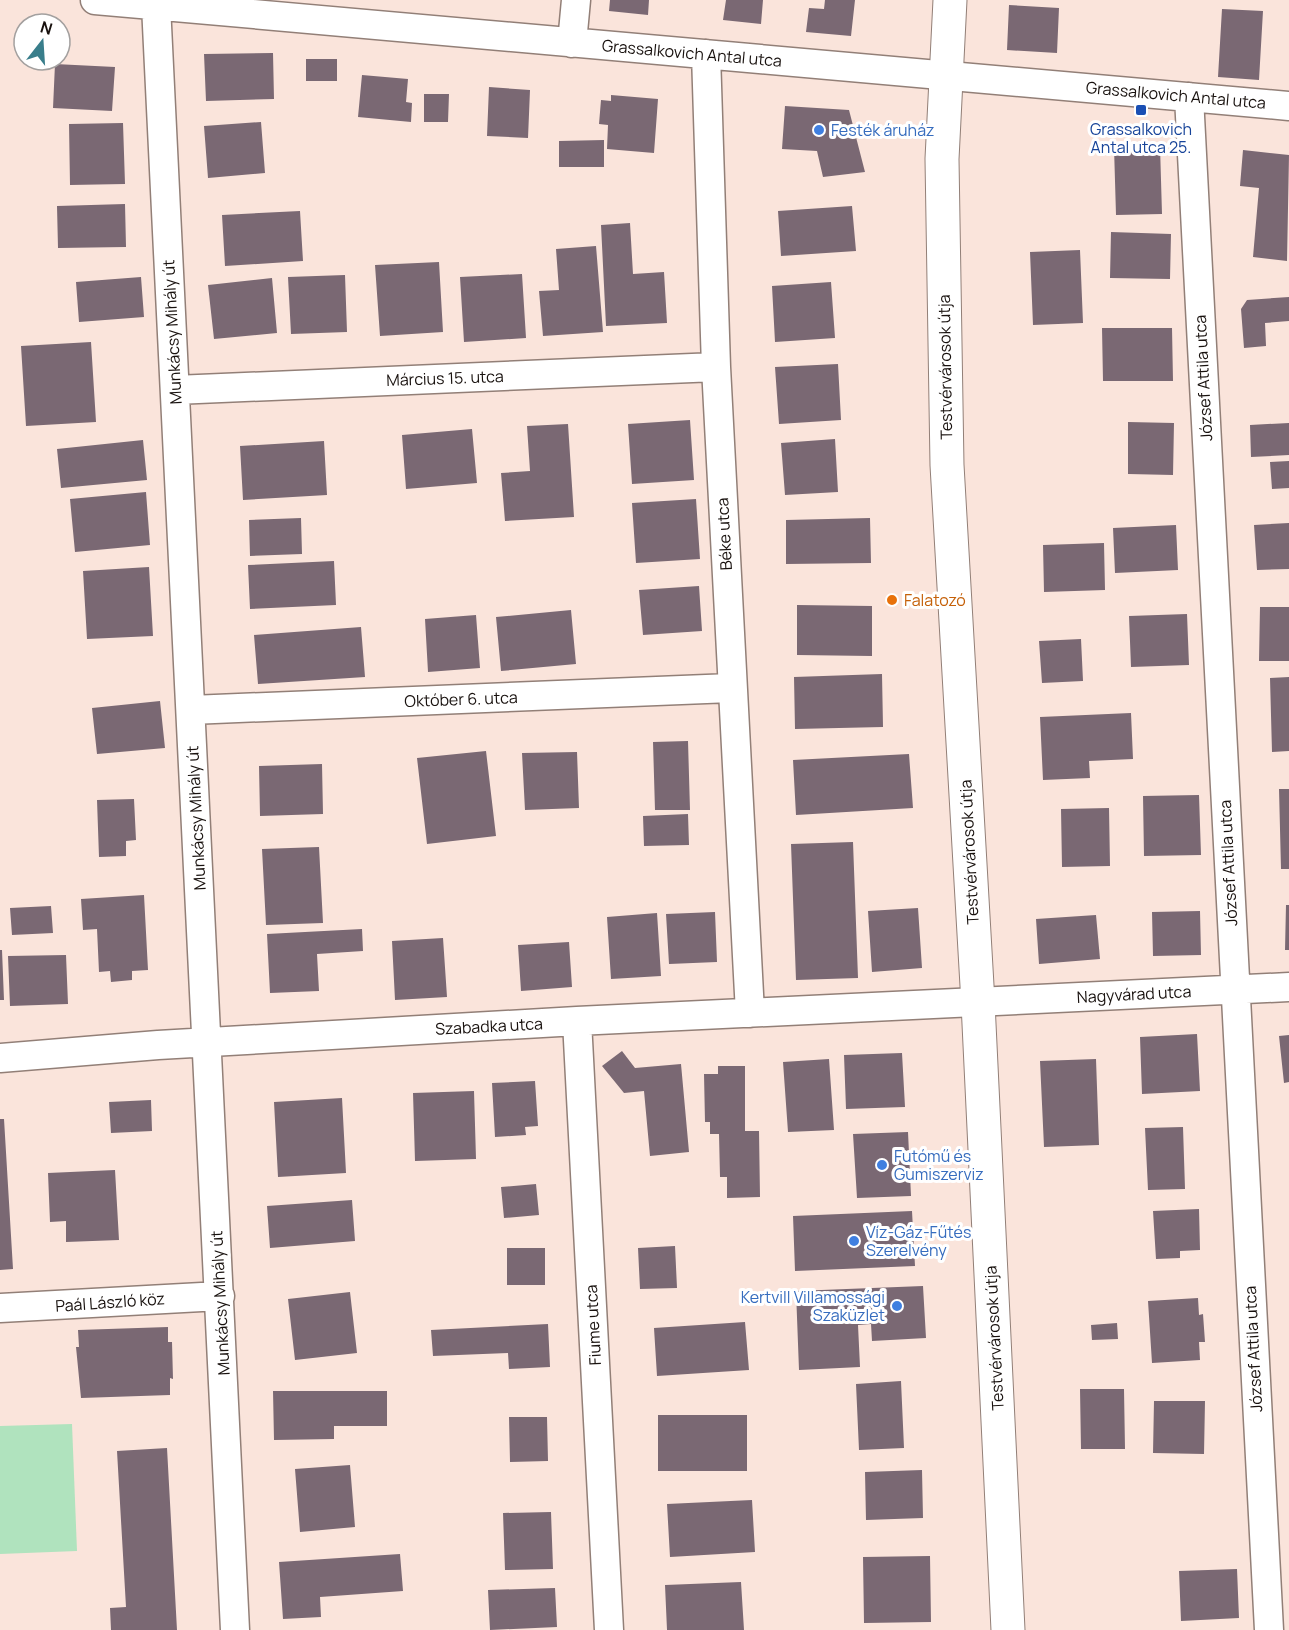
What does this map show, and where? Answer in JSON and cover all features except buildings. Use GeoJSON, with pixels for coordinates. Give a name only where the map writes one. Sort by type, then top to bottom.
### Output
{"type":"FeatureCollection","features":[{"type":"Feature","properties":{"kind":"street","name":"Grassalkovich Antal utca"},"geometry":{"type":"LineString","coordinates":[[95,0],[156,5],[186,4],[572,43],[1289,106]]}},
{"type":"Feature","properties":{"kind":"street"},"geometry":{"type":"LineString","coordinates":[[572,43],[576,0]]}},
{"type":"Feature","properties":{"kind":"street","name":"Testvérvárosok útja"},"geometry":{"type":"LineString","coordinates":[[950,0],[942,159],[947,465],[978,1003],[1008,1630]]}},
{"type":"Feature","properties":{"kind":"street","name":"Munkácsy Mihály út"},"geometry":{"type":"LineString","coordinates":[[156,5],[235,1630]]}},
{"type":"Feature","properties":{"kind":"street","name":"Béke utca"},"geometry":{"type":"LineString","coordinates":[[706,54],[716,367],[731,688],[750,1013]]}},
{"type":"Feature","properties":{"kind":"street","name":"József Attila utca"},"geometry":{"type":"LineString","coordinates":[[1189,97],[1269,1630]]}},
{"type":"Feature","properties":{"kind":"street","name":"Március 15. utca"},"geometry":{"type":"LineString","coordinates":[[175,390],[716,367]]}},
{"type":"Feature","properties":{"kind":"street","name":"Október 6. utca"},"geometry":{"type":"LineString","coordinates":[[190,710],[731,688]]}},
{"type":"Feature","properties":{"kind":"street","name":"Nagyvárad utca"},"geometry":{"type":"LineString","coordinates":[[978,1003],[1289,987]]}},
{"type":"Feature","properties":{"kind":"street","name":"Szabadka utca"},"geometry":{"type":"LineString","coordinates":[[0,1058],[207,1041],[978,1003]]}},
{"type":"Feature","properties":{"kind":"street","name":"Fiume utca"},"geometry":{"type":"LineString","coordinates":[[577,1021],[609,1630]]}},
{"type":"Feature","properties":{"kind":"street","name":"Paál László köz"},"geometry":{"type":"LineString","coordinates":[[0,1308],[220,1296]]}},
{"type":"Feature","properties":{"kind":"green space"},"geometry":{"type":"Polygon","coordinates":[[[72,1424],[77,1551],[0,1554],[0,1426],[72,1424]]]}},
{"type":"Feature","properties":{"kind":"place","name":"Grassalkovich Antal utca 25."},"geometry":{"type":"Point","coordinates":[1141,110]}},
{"type":"Feature","properties":{"kind":"place","name":"Festék áruház"},"geometry":{"type":"Point","coordinates":[819,130]}},
{"type":"Feature","properties":{"kind":"place","name":"Falatozó"},"geometry":{"type":"Point","coordinates":[892,600]}},
{"type":"Feature","properties":{"kind":"place","name":"Futómű és Gumiszerviz"},"geometry":{"type":"Point","coordinates":[882,1165]}},
{"type":"Feature","properties":{"kind":"place","name":"Víz-Gáz-Fűtés Szerelvény"},"geometry":{"type":"Point","coordinates":[854,1241]}},
{"type":"Feature","properties":{"kind":"place","name":"Kertvill Villamossági Szaküzlet"},"geometry":{"type":"Point","coordinates":[897,1306]}}]}
